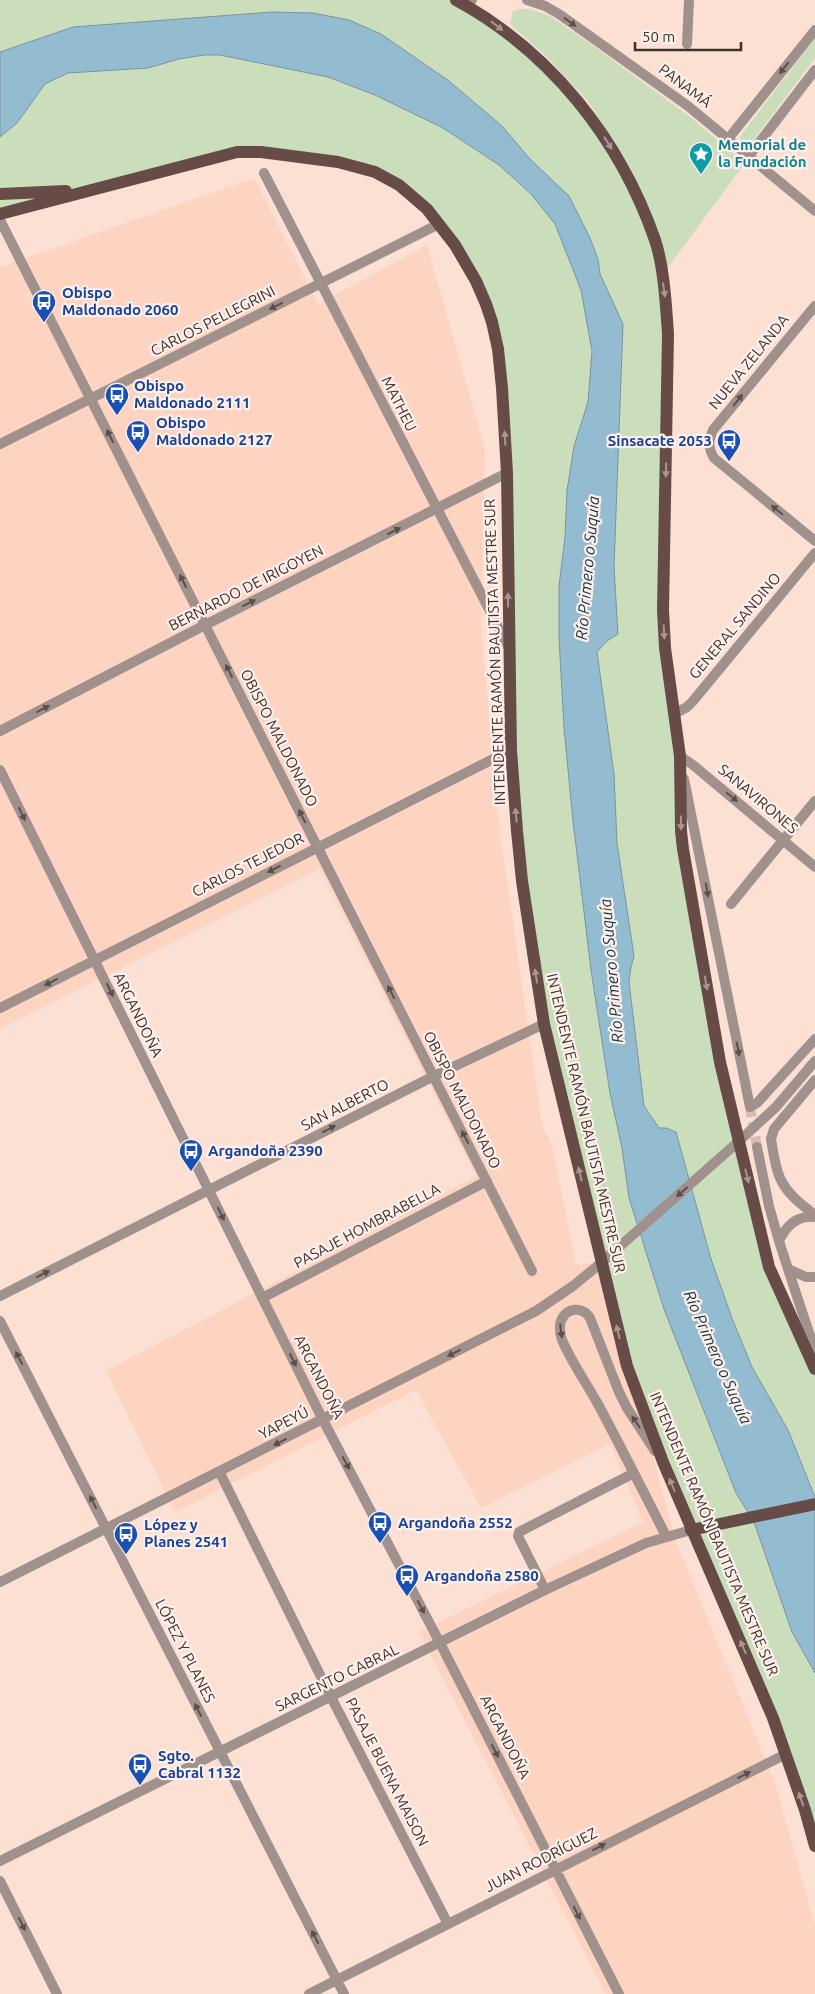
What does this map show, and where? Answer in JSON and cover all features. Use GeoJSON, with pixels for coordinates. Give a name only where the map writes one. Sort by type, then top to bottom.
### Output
{"type":"FeatureCollection","features":[{"type":"Feature","properties":{"kind":"main road"},"geometry":{"type":"LineString","coordinates":[[456,0],[491,21],[524,47],[584,107],[608,142],[632,183],[656,242],[665,292],[668,334],[663,610],[665,648],[680,756],[683,849],[735,1145],[769,1267],[815,1369]]}},
{"type":"Feature","properties":{"kind":"main road","name":"INTENDENTE RAMÓN BAUTISTA MESTRE SUR"},"geometry":{"type":"LineString","coordinates":[[0,214],[237,152],[261,152],[338,162],[375,172],[399,185],[415,197],[439,224],[466,262],[492,322],[502,388],[507,473],[511,750],[522,881],[544,1024],[627,1366],[662,1462],[766,1700],[805,1810],[815,1846]]}},
{"type":"Feature","properties":{"kind":"main road"},"geometry":{"type":"LineString","coordinates":[[0,194],[91,189]]}},
{"type":"Feature","properties":{"kind":"main road"},"geometry":{"type":"LineString","coordinates":[[691,1530],[815,1504]]}},
{"type":"Feature","properties":{"kind":"street"},"geometry":{"type":"LineString","coordinates":[[456,0],[472,0]]}},
{"type":"Feature","properties":{"kind":"street","name":"PANAMÁ"},"geometry":{"type":"LineString","coordinates":[[528,0],[545,6],[559,14],[688,106],[815,211]]}},
{"type":"Feature","properties":{"kind":"street"},"geometry":{"type":"LineString","coordinates":[[687,44],[689,0]]}},
{"type":"Feature","properties":{"kind":"street"},"geometry":{"type":"LineString","coordinates":[[728,139],[815,30]]}},
{"type":"Feature","properties":{"kind":"street"},"geometry":{"type":"LineString","coordinates":[[749,156],[815,70]]}},
{"type":"Feature","properties":{"kind":"street","name":"MATHEU"},"geometry":{"type":"LineString","coordinates":[[264,173],[509,648]]}},
{"type":"Feature","properties":{"kind":"street","name":"OBISPO MALDONADO"},"geometry":{"type":"LineString","coordinates":[[0,220],[532,1271]]}},
{"type":"Feature","properties":{"kind":"street","name":"CARLOS PELLEGRINI"},"geometry":{"type":"LineString","coordinates":[[0,444],[439,224]]}},
{"type":"Feature","properties":{"kind":"street","name":"NUEVA ZELANDA"},"geometry":{"type":"LineString","coordinates":[[815,306],[713,430],[708,439],[709,450],[714,458],[815,541]]}},
{"type":"Feature","properties":{"kind":"street","name":"BERNARDO DE IRIGOYEN"},"geometry":{"type":"LineString","coordinates":[[0,731],[507,473]]}},
{"type":"Feature","properties":{"kind":"street","name":"GENERAL SANDINO"},"geometry":{"type":"LineString","coordinates":[[674,714],[687,707],[693,701],[815,553]]}},
{"type":"Feature","properties":{"kind":"street","name":"CARLOS TEJEDOR"},"geometry":{"type":"LineString","coordinates":[[0,1008],[511,750]]}},
{"type":"Feature","properties":{"kind":"street"},"geometry":{"type":"LineString","coordinates":[[680,756],[750,1107],[757,1103],[815,1039]]}},
{"type":"Feature","properties":{"kind":"street","name":"SANAVIRONES"},"geometry":{"type":"LineString","coordinates":[[680,756],[815,866]]}},
{"type":"Feature","properties":{"kind":"street","name":"ARGANDOÑA"},"geometry":{"type":"LineString","coordinates":[[0,770],[323,1420],[619,1994]]}},
{"type":"Feature","properties":{"kind":"street"},"geometry":{"type":"LineString","coordinates":[[731,904],[815,801]]}},
{"type":"Feature","properties":{"kind":"street","name":"SAN ALBERTO"},"geometry":{"type":"LineString","coordinates":[[0,1296],[434,1076],[544,1024]]}},
{"type":"Feature","properties":{"kind":"street","name":"YAPEYÚ"},"geometry":{"type":"LineString","coordinates":[[0,1582],[220,1473],[536,1311],[573,1286],[601,1263],[735,1145],[776,1107],[815,1060]]}},
{"type":"Feature","properties":{"kind":"street"},"geometry":{"type":"LineString","coordinates":[[815,1080],[774,1129],[771,1139],[778,1175],[783,1185],[796,1201],[815,1216]]}},
{"type":"Feature","properties":{"kind":"street"},"geometry":{"type":"LineString","coordinates":[[757,1147],[769,1206],[815,1351]]}},
{"type":"Feature","properties":{"kind":"street","name":"PASAJE HOMBRABELLA"},"geometry":{"type":"LineString","coordinates":[[262,1298],[487,1181]]}},
{"type":"Feature","properties":{"kind":"street"},"geometry":{"type":"LineString","coordinates":[[779,1241],[790,1224],[798,1219],[815,1216]]}},
{"type":"Feature","properties":{"kind":"street"},"geometry":{"type":"LineString","coordinates":[[788,1269],[806,1278],[815,1277]]}},
{"type":"Feature","properties":{"kind":"street"},"geometry":{"type":"LineString","coordinates":[[662,1462],[622,1400],[590,1318],[584,1310],[572,1310],[562,1317],[560,1323],[561,1338],[666,1536]]}},
{"type":"Feature","properties":{"kind":"street","name":"LÓPEZ Y PLANES"},"geometry":{"type":"LineString","coordinates":[[0,1322],[344,1994]]}},
{"type":"Feature","properties":{"kind":"street","name":"PASAJE BUENA MAISON"},"geometry":{"type":"LineString","coordinates":[[220,1473],[331,1697],[448,1924]]}},
{"type":"Feature","properties":{"kind":"street"},"geometry":{"type":"LineString","coordinates":[[545,1590],[518,1536],[519,1532],[634,1473]]}},
{"type":"Feature","properties":{"kind":"street","name":"SARGENTO CABRAL"},"geometry":{"type":"LineString","coordinates":[[0,1861],[440,1644],[545,1590],[646,1543],[691,1530]]}},
{"type":"Feature","properties":{"kind":"street","name":"JUAN RODRÍGUEZ"},"geometry":{"type":"LineString","coordinates":[[309,1994],[786,1754]]}},
{"type":"Feature","properties":{"kind":"street"},"geometry":{"type":"LineString","coordinates":[[0,1881],[57,1994]]}},
{"type":"Feature","properties":{"kind":"shaded area"},"geometry":{"type":"Polygon","coordinates":[[[254,178],[318,304],[427,245],[485,449],[481,624],[499,825],[542,1124],[553,1149],[576,1264],[601,1263],[675,1539],[775,1783],[815,1925],[815,1994],[606,1994],[419,1632],[643,1522],[610,1444],[481,1508],[416,1390],[175,1512],[106,1371],[476,1176],[320,869],[0,1029],[0,267],[254,178]]]}},
{"type":"Feature","properties":{"kind":"green space"},"geometry":{"type":"Polygon","coordinates":[[[0,0],[456,0],[553,74],[632,183],[665,292],[663,610],[681,831],[720,1062],[769,1267],[815,1369],[815,1497],[788,1430],[752,1367],[659,1128],[644,1106],[629,982],[634,956],[617,843],[614,774],[597,652],[618,633],[614,567],[623,324],[600,274],[598,259],[590,238],[569,196],[530,159],[502,126],[449,81],[381,34],[349,20],[313,13],[272,12],[73,27],[0,52],[0,0]]]}},
{"type":"Feature","properties":{"kind":"green space"},"geometry":{"type":"Polygon","coordinates":[[[529,9],[548,15],[588,42],[690,117],[745,163],[666,270],[650,212],[629,165],[589,103],[547,57],[510,24],[513,11],[529,9]]]}},
{"type":"Feature","properties":{"kind":"green space"},"geometry":{"type":"Polygon","coordinates":[[[815,38],[815,58],[749,146],[739,138],[815,38]]]}},
{"type":"Feature","properties":{"kind":"green space"},"geometry":{"type":"Polygon","coordinates":[[[204,55],[220,55],[328,77],[375,95],[443,128],[499,165],[531,194],[555,224],[581,290],[592,351],[588,402],[574,446],[567,491],[565,537],[591,970],[629,1198],[664,1309],[736,1493],[754,1522],[792,1632],[815,1673],[815,1846],[805,1809],[627,1366],[544,1024],[522,881],[502,388],[486,304],[427,209],[375,172],[261,152],[0,214],[0,137],[17,123],[45,84],[69,73],[148,68],[179,59],[204,55]]]}},
{"type":"Feature","properties":{"kind":"water","name":"Río Primero o Suquía"},"geometry":{"type":"Polygon","coordinates":[[[272,12],[313,13],[349,20],[381,34],[449,81],[502,126],[530,159],[569,196],[590,238],[598,259],[600,274],[623,324],[614,567],[618,634],[607,641],[597,652],[614,774],[617,843],[634,956],[629,982],[644,1106],[659,1128],[666,1128],[676,1132],[711,1259],[732,1318],[752,1367],[788,1430],[815,1497],[815,1673],[792,1632],[754,1522],[736,1493],[664,1309],[629,1198],[622,1148],[610,1093],[591,970],[573,821],[564,728],[559,638],[559,586],[565,537],[567,491],[574,446],[588,402],[592,351],[581,290],[555,224],[531,194],[499,165],[443,128],[375,95],[328,77],[220,55],[204,55],[179,59],[148,68],[68,73],[45,84],[17,123],[0,137],[0,52],[73,27],[272,12]]]}},
{"type":"Feature","properties":{"kind":"tunnel"},"geometry":{"type":"LineString","coordinates":[[750,1107],[757,1147]]}},
{"type":"Feature","properties":{"kind":"place","name":"Memorial de la Fundación"},"geometry":{"type":"Point","coordinates":[701,175]}},
{"type":"Feature","properties":{"kind":"place","name":"Obispo Maldonado 2060"},"geometry":{"type":"Point","coordinates":[44,323]}},
{"type":"Feature","properties":{"kind":"place","name":"Obispo Maldonado 2111"},"geometry":{"type":"Point","coordinates":[117,416]}},
{"type":"Feature","properties":{"kind":"place","name":"Obispo Maldonado 2127"},"geometry":{"type":"Point","coordinates":[138,453]}},
{"type":"Feature","properties":{"kind":"place","name":"Sinsacate 2053"},"geometry":{"type":"Point","coordinates":[729,462]}},
{"type":"Feature","properties":{"kind":"place","name":"Argandoña 2390"},"geometry":{"type":"Point","coordinates":[191,1172]}},
{"type":"Feature","properties":{"kind":"place","name":"Argandoña 2552"},"geometry":{"type":"Point","coordinates":[380,1544]}},
{"type":"Feature","properties":{"kind":"place","name":"López y Planes 2541"},"geometry":{"type":"Point","coordinates":[126,1555]}},
{"type":"Feature","properties":{"kind":"place","name":"Argandoña 2580"},"geometry":{"type":"Point","coordinates":[407,1597]}},
{"type":"Feature","properties":{"kind":"place","name":"Sgto. Cabral 1132"},"geometry":{"type":"Point","coordinates":[140,1786]}}]}
